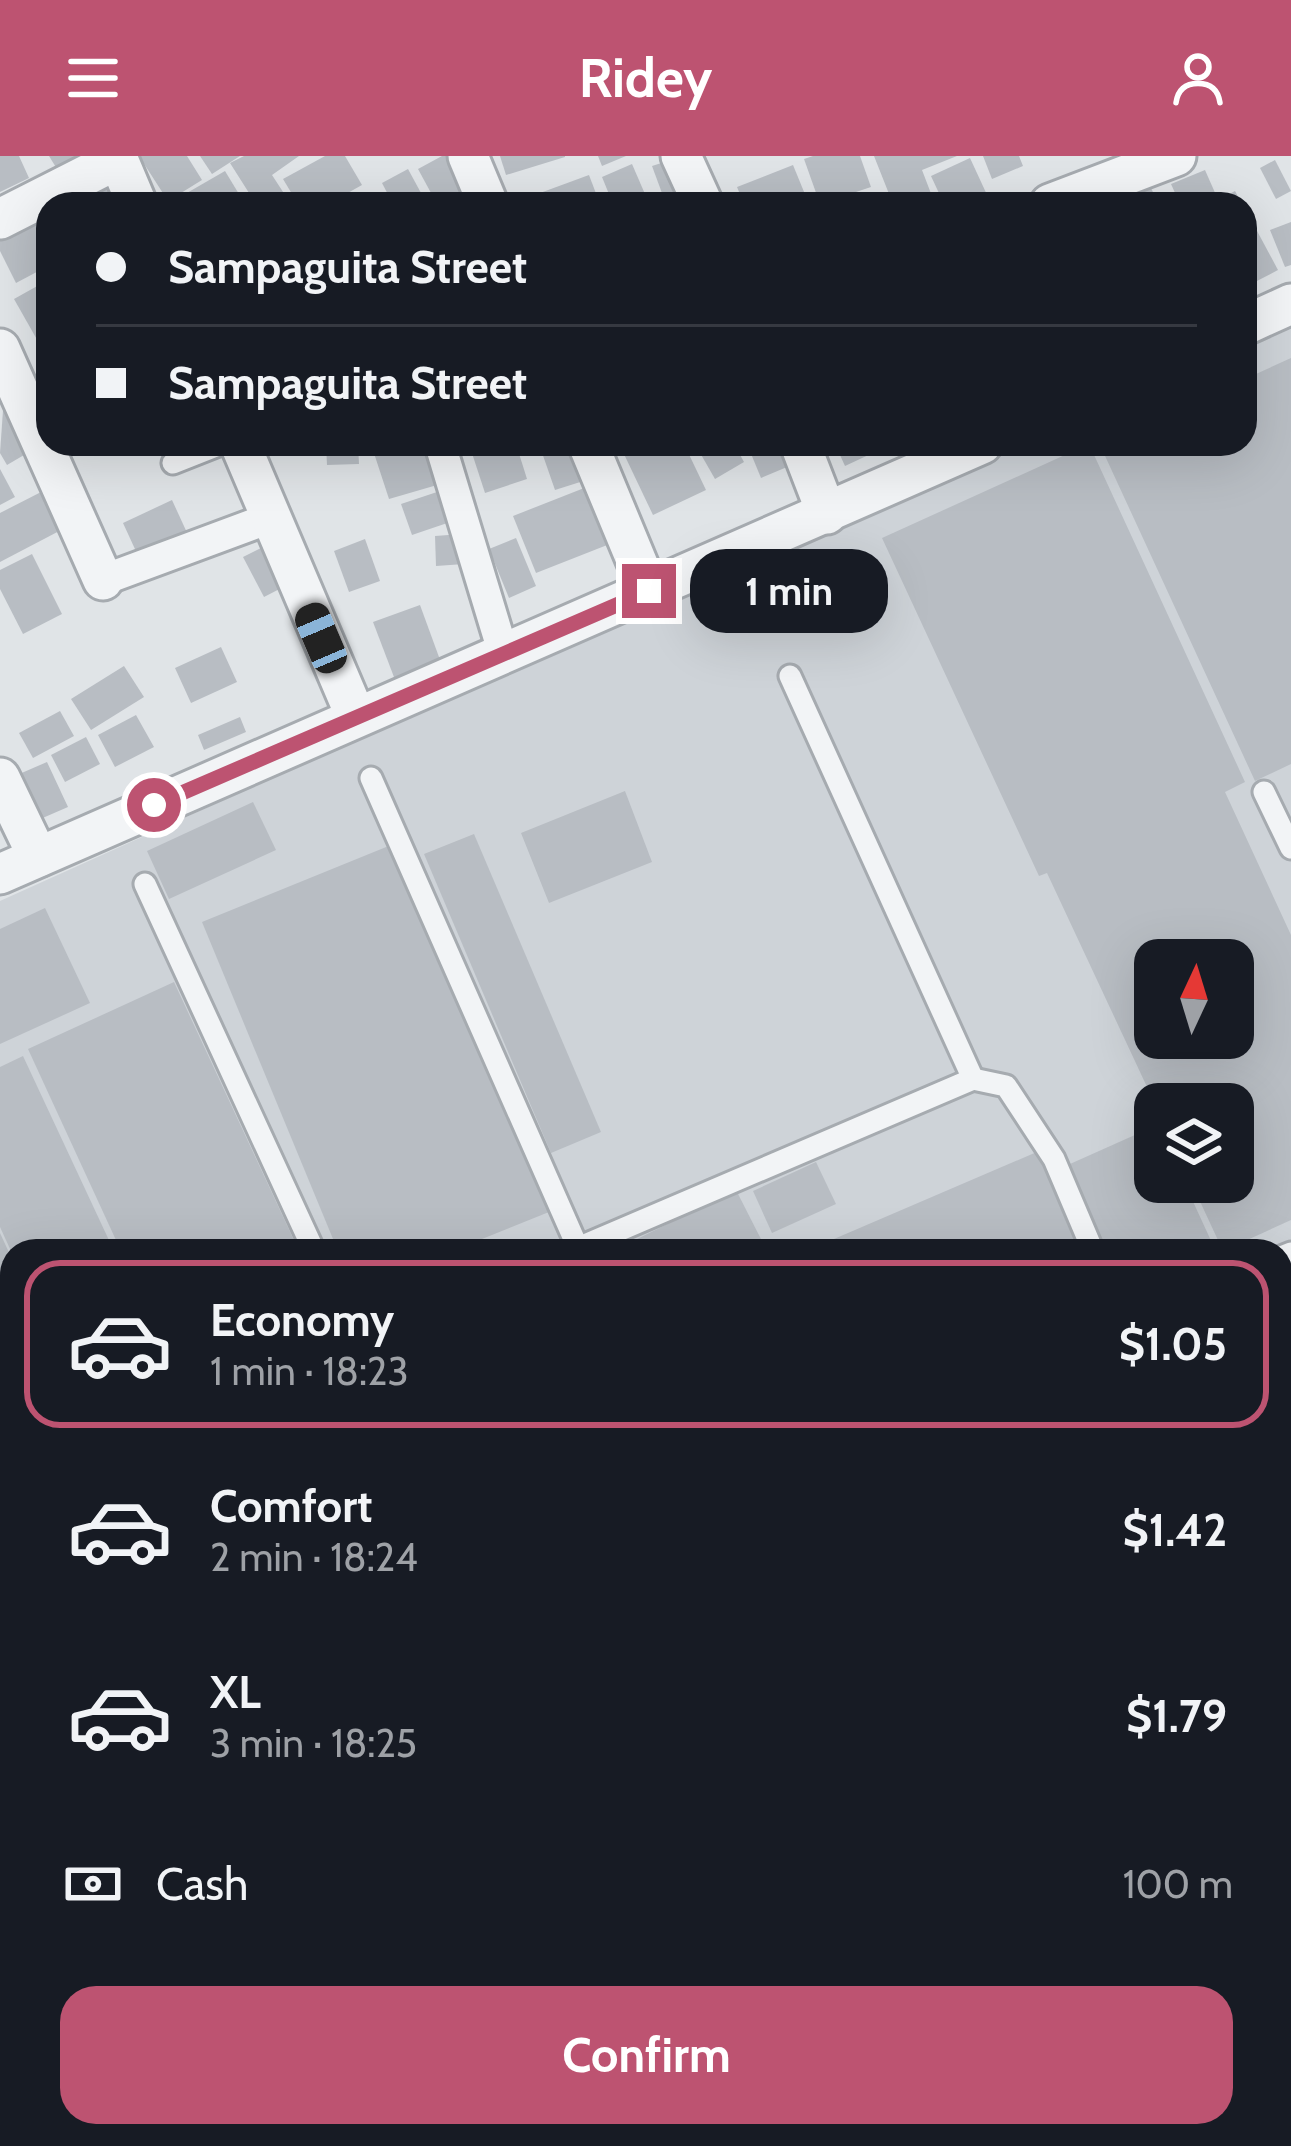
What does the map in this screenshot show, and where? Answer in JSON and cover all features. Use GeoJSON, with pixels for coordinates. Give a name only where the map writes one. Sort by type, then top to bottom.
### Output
{"type":"FeatureCollection","features":[{"type":"Feature","properties":{"kind":"street"},"geometry":{"type":"LineString","coordinates":[[468,156],[483,192]]}},
{"type":"Feature","properties":{"kind":"street"},"geometry":{"type":"LineString","coordinates":[[681,156],[698,192]]}},
{"type":"Feature","properties":{"kind":"street"},"geometry":{"type":"LineString","coordinates":[[1082,192],[1176,156]]}},
{"type":"Feature","properties":{"kind":"street"},"geometry":{"type":"LineString","coordinates":[[53,192],[118,159],[132,192]]}},
{"type":"Feature","properties":{"kind":"street"},"geometry":{"type":"LineString","coordinates":[[0,219],[36,201]]}},
{"type":"Feature","properties":{"kind":"street"},"geometry":{"type":"LineString","coordinates":[[1257,320],[1291,304]]}},
{"type":"Feature","properties":{"kind":"street"},"geometry":{"type":"LineString","coordinates":[[0,349],[36,430]]}},
{"type":"Feature","properties":{"kind":"street"},"geometry":{"type":"LineString","coordinates":[[48,456],[103,580],[270,518]]}},
{"type":"Feature","properties":{"kind":"street"},"geometry":{"type":"LineString","coordinates":[[244,456],[356,717]]}},
{"type":"Feature","properties":{"kind":"street"},"geometry":{"type":"LineString","coordinates":[[444,456],[503,652]]}},
{"type":"Feature","properties":{"kind":"street"},"geometry":{"type":"LineString","coordinates":[[593,456],[649,591]]}},
{"type":"Feature","properties":{"kind":"street"},"geometry":{"type":"LineString","coordinates":[[805,456],[827,514]]}},
{"type":"Feature","properties":{"kind":"street"},"geometry":{"type":"LineString","coordinates":[[0,874],[955,456]]}},
{"type":"Feature","properties":{"kind":"street"},"geometry":{"type":"LineString","coordinates":[[0,778],[38,857]]}},
{"type":"Feature","properties":{"kind":"lane"},"geometry":{"type":"LineString","coordinates":[[173,463],[191,456]]}},
{"type":"Feature","properties":{"kind":"lane"},"geometry":{"type":"LineString","coordinates":[[790,676],[974,1079]]}},
{"type":"Feature","properties":{"kind":"lane"},"geometry":{"type":"LineString","coordinates":[[371,778],[571,1239]]}},
{"type":"Feature","properties":{"kind":"lane"},"geometry":{"type":"LineString","coordinates":[[1264,792],[1291,848]]}},
{"type":"Feature","properties":{"kind":"lane"},"geometry":{"type":"LineString","coordinates":[[145,884],[308,1239]]}},
{"type":"Feature","properties":{"kind":"lane"},"geometry":{"type":"LineString","coordinates":[[598,1239],[974,1079],[1006,1086],[1054,1159],[1089,1239]]}},
{"type":"Feature","properties":{"kind":"shaded area"},"geometry":{"type":"Polygon","coordinates":[[[1291,322],[1291,1239],[0,1239],[0,901],[985,456],[1257,456],[1257,337],[1291,322]]]}},
{"type":"Feature","properties":{"kind":"building"},"geometry":{"type":"Polygon","coordinates":[[[0,156],[19,156],[29,178],[0,192],[0,156]]]}},
{"type":"Feature","properties":{"kind":"building"},"geometry":{"type":"Polygon","coordinates":[[[49,156],[81,156],[57,169],[49,156]]]}},
{"type":"Feature","properties":{"kind":"building"},"geometry":{"type":"Polygon","coordinates":[[[139,156],[187,156],[202,180],[183,192],[162,192],[139,156]]]}},
{"type":"Feature","properties":{"kind":"building"},"geometry":{"type":"Polygon","coordinates":[[[200,156],[240,156],[212,174],[200,156]]]}},
{"type":"Feature","properties":{"kind":"building"},"geometry":{"type":"Polygon","coordinates":[[[244,156],[299,156],[272,175],[283,192],[248,192],[230,163],[244,156]]]}},
{"type":"Feature","properties":{"kind":"building"},"geometry":{"type":"Polygon","coordinates":[[[325,156],[345,156],[362,185],[349,192],[291,192],[283,179],[325,156]]]}},
{"type":"Feature","properties":{"kind":"building"},"geometry":{"type":"Polygon","coordinates":[[[442,156],[464,156],[480,187],[467,192],[430,192],[418,169],[442,156]]]}},
{"type":"Feature","properties":{"kind":"building"},"geometry":{"type":"Polygon","coordinates":[[[500,156],[565,156],[565,157],[506,175],[500,156]]]}},
{"type":"Feature","properties":{"kind":"building"},"geometry":{"type":"Polygon","coordinates":[[[598,156],[626,156],[602,166],[598,156]]]}},
{"type":"Feature","properties":{"kind":"building"},"geometry":{"type":"Polygon","coordinates":[[[860,156],[871,187],[856,192],[816,192],[804,159],[860,156]]]}},
{"type":"Feature","properties":{"kind":"building"},"geometry":{"type":"Polygon","coordinates":[[[874,156],[957,156],[922,170],[930,192],[888,192],[874,156]]]}},
{"type":"Feature","properties":{"kind":"building"},"geometry":{"type":"Polygon","coordinates":[[[983,156],[1019,156],[1023,166],[992,179],[983,156]]]}},
{"type":"Feature","properties":{"kind":"building"},"geometry":{"type":"Polygon","coordinates":[[[680,157],[692,192],[662,192],[652,166],[680,157]]]}},
{"type":"Feature","properties":{"kind":"building"},"geometry":{"type":"Polygon","coordinates":[[[970,158],[986,192],[938,192],[931,176],[970,158]]]}},
{"type":"Feature","properties":{"kind":"building"},"geometry":{"type":"Polygon","coordinates":[[[1275,160],[1291,191],[1276,199],[1260,168],[1275,160]]]}},
{"type":"Feature","properties":{"kind":"building"},"geometry":{"type":"Polygon","coordinates":[[[632,164],[644,192],[608,192],[602,177],[632,164]]]}},
{"type":"Feature","properties":{"kind":"building"},"geometry":{"type":"Polygon","coordinates":[[[793,165],[804,192],[739,192],[737,187],[793,165]]]}},
{"type":"Feature","properties":{"kind":"building"},"geometry":{"type":"Polygon","coordinates":[[[408,169],[420,192],[387,192],[382,183],[408,169]]]}},
{"type":"Feature","properties":{"kind":"building"},"geometry":{"type":"Polygon","coordinates":[[[1143,170],[1153,192],[1109,192],[1143,170]]]}},
{"type":"Feature","properties":{"kind":"building"},"geometry":{"type":"Polygon","coordinates":[[[1205,170],[1215,192],[1175,192],[1171,184],[1205,170]]]}},
{"type":"Feature","properties":{"kind":"building"},"geometry":{"type":"Polygon","coordinates":[[[225,171],[238,192],[189,192],[225,171]]]}},
{"type":"Feature","properties":{"kind":"building"},"geometry":{"type":"Polygon","coordinates":[[[589,175],[595,192],[543,192],[589,175]]]}},
{"type":"Feature","properties":{"kind":"building"},"geometry":{"type":"Polygon","coordinates":[[[108,179],[114,192],[83,192],[108,179]]]}},
{"type":"Feature","properties":{"kind":"building"},"geometry":{"type":"Polygon","coordinates":[[[36,211],[36,272],[16,283],[0,251],[0,229],[36,211]]]}},
{"type":"Feature","properties":{"kind":"building"},"geometry":{"type":"Polygon","coordinates":[[[1291,222],[1291,265],[1285,267],[1270,230],[1291,222]]]}},
{"type":"Feature","properties":{"kind":"building"},"geometry":{"type":"Polygon","coordinates":[[[1257,231],[1278,270],[1257,281],[1257,231]]]}},
{"type":"Feature","properties":{"kind":"building"},"geometry":{"type":"Polygon","coordinates":[[[36,287],[36,338],[14,299],[36,287]]]}},
{"type":"Feature","properties":{"kind":"building"},"geometry":{"type":"Polygon","coordinates":[[[1291,358],[1291,764],[1255,781],[1105,456],[1257,456],[1257,374],[1291,358]]]}},
{"type":"Feature","properties":{"kind":"building"},"geometry":{"type":"Polygon","coordinates":[[[4,396],[36,448],[7,465],[0,453],[4,396]]]}},
{"type":"Feature","properties":{"kind":"building"},"geometry":{"type":"Polygon","coordinates":[[[327,456],[359,456],[359,464],[327,465],[327,456]]]}},
{"type":"Feature","properties":{"kind":"building"},"geometry":{"type":"Polygon","coordinates":[[[375,456],[436,456],[444,483],[389,499],[375,456]]]}},
{"type":"Feature","properties":{"kind":"building"},"geometry":{"type":"Polygon","coordinates":[[[473,456],[520,456],[527,479],[485,493],[473,456]]]}},
{"type":"Feature","properties":{"kind":"building"},"geometry":{"type":"Polygon","coordinates":[[[543,456],[588,456],[596,477],[555,490],[543,456]]]}},
{"type":"Feature","properties":{"kind":"building"},"geometry":{"type":"Polygon","coordinates":[[[625,456],[690,456],[706,490],[653,515],[625,456]]]}},
{"type":"Feature","properties":{"kind":"building"},"geometry":{"type":"Polygon","coordinates":[[[702,456],[741,456],[744,462],[715,479],[702,456]]]}},
{"type":"Feature","properties":{"kind":"building"},"geometry":{"type":"Polygon","coordinates":[[[752,456],[796,456],[799,462],[761,478],[752,456]]]}},
{"type":"Feature","properties":{"kind":"building"},"geometry":{"type":"Polygon","coordinates":[[[840,456],[866,456],[845,466],[840,456]]]}},
{"type":"Feature","properties":{"kind":"building"},"geometry":{"type":"Polygon","coordinates":[[[1063,456],[1095,456],[1245,782],[1225,792],[1291,935],[1291,1220],[1249,1239],[1217,1239],[1201,1203],[1254,1203],[1254,1083],[1145,1083],[1047,873],[1039,876],[882,538],[1063,456]]]}},
{"type":"Feature","properties":{"kind":"building"},"geometry":{"type":"Polygon","coordinates":[[[0,469],[15,497],[0,505],[0,469]]]}},
{"type":"Feature","properties":{"kind":"building"},"geometry":{"type":"Polygon","coordinates":[[[602,481],[625,538],[536,573],[513,516],[602,481]]]}},
{"type":"Feature","properties":{"kind":"building"},"geometry":{"type":"Polygon","coordinates":[[[452,487],[462,518],[412,535],[401,504],[452,487]]]}},
{"type":"Feature","properties":{"kind":"building"},"geometry":{"type":"Polygon","coordinates":[[[45,490],[65,528],[0,562],[0,513],[45,490]]]}},
{"type":"Feature","properties":{"kind":"building"},"geometry":{"type":"Polygon","coordinates":[[[172,500],[189,537],[140,560],[123,523],[172,500]]]}},
{"type":"Feature","properties":{"kind":"building"},"geometry":{"type":"Polygon","coordinates":[[[462,534],[464,564],[436,566],[435,536],[462,534]]]}},
{"type":"Feature","properties":{"kind":"building"},"geometry":{"type":"Polygon","coordinates":[[[516,538],[536,586],[509,598],[489,549],[516,538]]]}},
{"type":"Feature","properties":{"kind":"building"},"geometry":{"type":"Polygon","coordinates":[[[365,539],[380,581],[349,592],[334,551],[365,539]]]}},
{"type":"Feature","properties":{"kind":"building"},"geometry":{"type":"Polygon","coordinates":[[[273,542],[293,582],[264,597],[243,557],[273,542]]]}},
{"type":"Feature","properties":{"kind":"building"},"geometry":{"type":"Polygon","coordinates":[[[32,554],[62,614],[23,634],[0,589],[0,570],[32,554]]]}},
{"type":"Feature","properties":{"kind":"building"},"geometry":{"type":"Polygon","coordinates":[[[420,605],[443,668],[397,685],[373,622],[420,605]]]}},
{"type":"Feature","properties":{"kind":"building"},"geometry":{"type":"Polygon","coordinates":[[[221,647],[237,682],[191,703],[175,668],[221,647]]]}},
{"type":"Feature","properties":{"kind":"building"},"geometry":{"type":"Polygon","coordinates":[[[124,666],[144,697],[91,730],[71,699],[124,666]]]}},
{"type":"Feature","properties":{"kind":"building"},"geometry":{"type":"Polygon","coordinates":[[[60,711],[74,736],[33,758],[19,733],[60,711]]]}},
{"type":"Feature","properties":{"kind":"building"},"geometry":{"type":"Polygon","coordinates":[[[136,715],[154,747],[115,767],[98,735],[136,715]]]}},
{"type":"Feature","properties":{"kind":"building"},"geometry":{"type":"Polygon","coordinates":[[[240,717],[246,732],[204,750],[198,735],[240,717]]]}},
{"type":"Feature","properties":{"kind":"building"},"geometry":{"type":"Polygon","coordinates":[[[86,737],[100,764],[65,782],[51,755],[86,737]]]}},
{"type":"Feature","properties":{"kind":"building"},"geometry":{"type":"Polygon","coordinates":[[[47,762],[68,807],[38,820],[17,775],[47,762]]]}},
{"type":"Feature","properties":{"kind":"building"},"geometry":{"type":"Polygon","coordinates":[[[625,791],[652,862],[549,903],[521,833],[625,791]]]}},
{"type":"Feature","properties":{"kind":"building"},"geometry":{"type":"Polygon","coordinates":[[[253,802],[276,850],[169,899],[147,851],[253,802]]]}},
{"type":"Feature","properties":{"kind":"building"},"geometry":{"type":"Polygon","coordinates":[[[474,834],[601,1132],[551,1153],[424,854],[474,834]]]}},
{"type":"Feature","properties":{"kind":"building"},"geometry":{"type":"Polygon","coordinates":[[[396,843],[549,1212],[482,1239],[333,1239],[202,922],[396,843]]]}},
{"type":"Feature","properties":{"kind":"building"},"geometry":{"type":"Polygon","coordinates":[[[45,908],[90,1003],[0,1044],[0,929],[45,908]]]}},
{"type":"Feature","properties":{"kind":"building"},"geometry":{"type":"Polygon","coordinates":[[[174,982],[293,1239],[115,1239],[28,1049],[174,982]]]}},
{"type":"Feature","properties":{"kind":"building"},"geometry":{"type":"Polygon","coordinates":[[[23,1056],[108,1239],[6,1239],[0,1227],[0,1067],[23,1056]]]}},
{"type":"Feature","properties":{"kind":"building"},"geometry":{"type":"Polygon","coordinates":[[[1134,1135],[1134,1203],[1194,1203],[1210,1239],[1094,1239],[1061,1168],[1134,1135]]]}},
{"type":"Feature","properties":{"kind":"building"},"geometry":{"type":"Polygon","coordinates":[[[1046,1148],[1086,1239],[834,1239],[1046,1148]]]}},
{"type":"Feature","properties":{"kind":"building"},"geometry":{"type":"Polygon","coordinates":[[[816,1162],[836,1204],[772,1233],[753,1191],[816,1162]]]}},
{"type":"Feature","properties":{"kind":"building"},"geometry":{"type":"Polygon","coordinates":[[[736,1190],[761,1239],[637,1239],[736,1190]]]}},
{"type":"Feature","properties":{"kind":"route"},"geometry":{"type":"LineString","coordinates":[[154,805],[649,591]]}}]}
